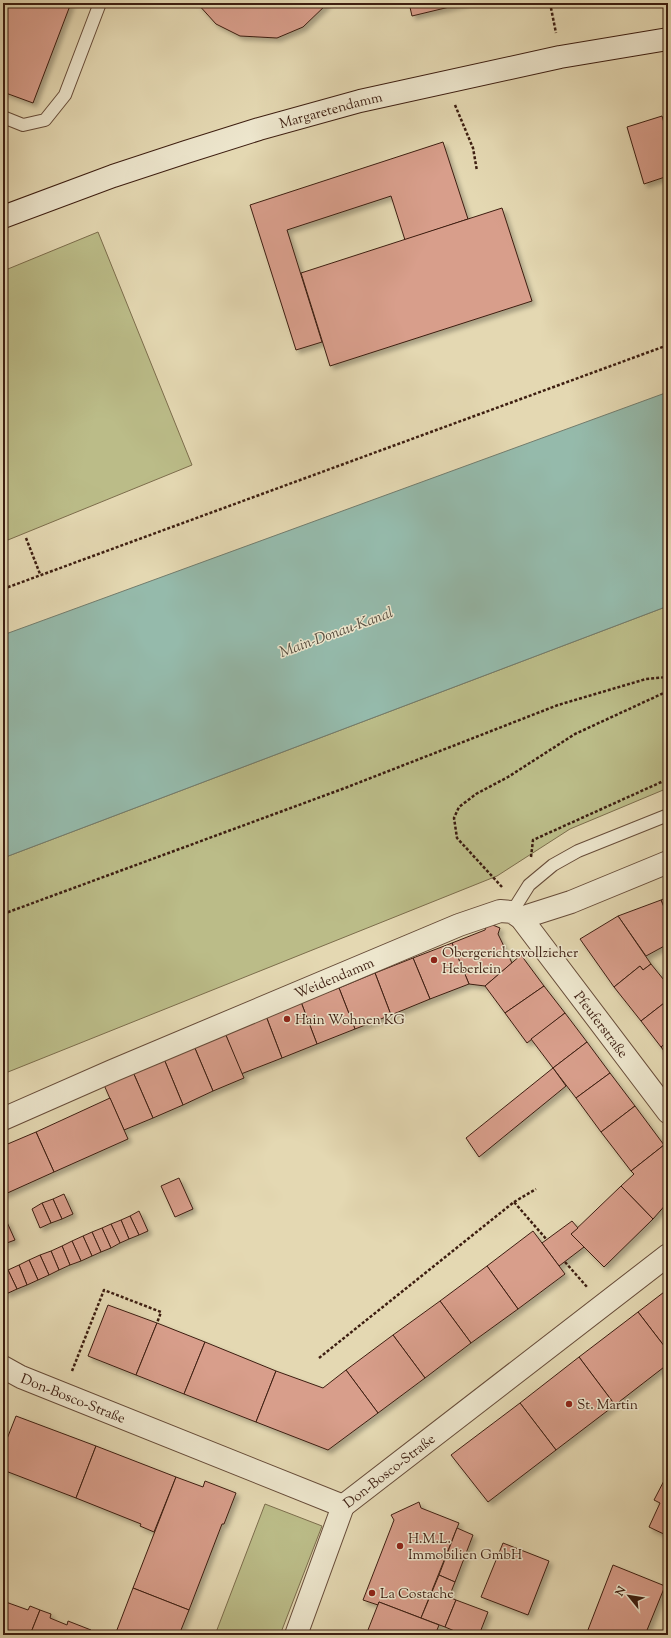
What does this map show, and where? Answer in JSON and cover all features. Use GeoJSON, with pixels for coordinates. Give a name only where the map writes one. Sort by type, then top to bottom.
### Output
{"type":"FeatureCollection","features":[{"type":"Feature","properties":{"kind":"street","name":"Margaretendamm"},"geometry":{"type":"LineString","coordinates":[[3,217],[113,176],[208,145],[360,101],[560,57],[668,39]]}},
{"type":"Feature","properties":{"kind":"street","name":"Weidendamm"},"geometry":{"type":"LineString","coordinates":[[3,1119],[119,1068],[459,925],[500,911],[517,911],[571,902],[668,862]]}},
{"type":"Feature","properties":{"kind":"street","name":"Pfeuferstraße"},"geometry":{"type":"LineString","coordinates":[[517,911],[668,1112]]}},
{"type":"Feature","properties":{"kind":"street","name":"Don-Bosco-Straße"},"geometry":{"type":"LineString","coordinates":[[3,1367],[21,1377],[343,1506],[668,1255]]}},
{"type":"Feature","properties":{"kind":"street"},"geometry":{"type":"LineString","coordinates":[[296,1635],[343,1506]]}},
{"type":"Feature","properties":{"kind":"lane"},"geometry":{"type":"LineString","coordinates":[[3,117],[23,125],[45,120],[65,95],[100,3]]}},
{"type":"Feature","properties":{"kind":"lane"},"geometry":{"type":"LineString","coordinates":[[517,911],[529,886],[553,865],[578,851],[668,816]]}},
{"type":"Feature","properties":{"kind":"path"},"geometry":{"type":"LineString","coordinates":[[550,3],[553,16]]}},
{"type":"Feature","properties":{"kind":"path"},"geometry":{"type":"LineString","coordinates":[[456,108],[473,148],[477,171]]}},
{"type":"Feature","properties":{"kind":"path"},"geometry":{"type":"LineString","coordinates":[[3,589],[40,574],[668,345]]}},
{"type":"Feature","properties":{"kind":"path"},"geometry":{"type":"LineString","coordinates":[[26,538],[40,574]]}},
{"type":"Feature","properties":{"kind":"path"},"geometry":{"type":"LineString","coordinates":[[3,914],[337,791],[558,705],[646,679],[668,677]]}},
{"type":"Feature","properties":{"kind":"path"},"geometry":{"type":"LineString","coordinates":[[517,911],[457,838],[454,818],[459,807],[476,794],[508,777],[575,734],[668,691]]}},
{"type":"Feature","properties":{"kind":"path"},"geometry":{"type":"LineString","coordinates":[[529,886],[534,840],[668,779]]}},
{"type":"Feature","properties":{"kind":"path"},"geometry":{"type":"LineString","coordinates":[[319,1358],[514,1202],[536,1189]]}},
{"type":"Feature","properties":{"kind":"path"},"geometry":{"type":"LineString","coordinates":[[514,1202],[547,1240]]}},
{"type":"Feature","properties":{"kind":"path"},"geometry":{"type":"LineString","coordinates":[[565,1262],[602,1305]]}},
{"type":"Feature","properties":{"kind":"path"},"geometry":{"type":"LineString","coordinates":[[63,1394],[104,1290],[161,1312],[156,1323]]}},
{"type":"Feature","properties":{"kind":"green space"},"geometry":{"type":"Polygon","coordinates":[[[98,232],[192,465],[3,542],[3,271],[98,232]]]}},
{"type":"Feature","properties":{"kind":"green space"},"geometry":{"type":"Polygon","coordinates":[[[668,606],[668,788],[570,829],[497,876],[3,1074],[3,858],[668,606]]]}},
{"type":"Feature","properties":{"kind":"green space"},"geometry":{"type":"Polygon","coordinates":[[[265,1504],[322,1526],[280,1635],[215,1635],[265,1504]]]}},
{"type":"Feature","properties":{"kind":"water","name":"Main-Donau-Kanal"},"geometry":{"type":"Polygon","coordinates":[[[668,392],[668,606],[3,858],[3,635],[668,392]]]}},
{"type":"Feature","properties":{"kind":"building"},"geometry":{"type":"Polygon","coordinates":[[[3,3],[71,3],[33,103],[3,92],[3,3]]]}},
{"type":"Feature","properties":{"kind":"building"},"geometry":{"type":"Polygon","coordinates":[[[197,3],[328,3],[303,27],[277,38],[240,36],[216,24],[197,3]]]}},
{"type":"Feature","properties":{"kind":"building"},"geometry":{"type":"Polygon","coordinates":[[[409,3],[466,3],[412,16],[409,3]]]}},
{"type":"Feature","properties":{"kind":"building"},"geometry":{"type":"Polygon","coordinates":[[[662,116],[668,136],[668,176],[644,184],[627,127],[662,116]]]}},
{"type":"Feature","properties":{"kind":"building"},"geometry":{"type":"Polygon","coordinates":[[[443,142],[468,219],[405,240],[391,196],[287,230],[322,342],[296,350],[250,205],[443,142]]]}},
{"type":"Feature","properties":{"kind":"building"},"geometry":{"type":"Polygon","coordinates":[[[502,208],[532,301],[330,366],[301,273],[502,208]]]}},
{"type":"Feature","properties":{"kind":"building"},"geometry":{"type":"Polygon","coordinates":[[[668,897],[668,917],[661,900],[668,897]]]}},
{"type":"Feature","properties":{"kind":"building"},"geometry":{"type":"Polygon","coordinates":[[[661,900],[668,917],[668,944],[646,956],[618,916],[661,900]]]}},
{"type":"Feature","properties":{"kind":"building"},"geometry":{"type":"Polygon","coordinates":[[[618,916],[651,964],[643,970],[640,966],[614,987],[580,939],[618,916]]]}},
{"type":"Feature","properties":{"kind":"building"},"geometry":{"type":"Polygon","coordinates":[[[488,923],[500,928],[498,934],[512,963],[485,986],[469,984],[452,943],[485,930],[488,923]]]}},
{"type":"Feature","properties":{"kind":"building"},"geometry":{"type":"Polygon","coordinates":[[[452,943],[469,984],[430,999],[413,958],[452,943]]]}},
{"type":"Feature","properties":{"kind":"building"},"geometry":{"type":"Polygon","coordinates":[[[521,955],[544,986],[505,1013],[485,986],[521,955]]]}},
{"type":"Feature","properties":{"kind":"building"},"geometry":{"type":"Polygon","coordinates":[[[413,958],[430,999],[391,1015],[375,973],[413,958]]]}},
{"type":"Feature","properties":{"kind":"building"},"geometry":{"type":"Polygon","coordinates":[[[651,964],[668,985],[668,1000],[641,1021],[614,987],[640,966],[643,970],[651,964]]]}},
{"type":"Feature","properties":{"kind":"building"},"geometry":{"type":"Polygon","coordinates":[[[375,973],[391,1015],[355,1029],[339,988],[375,973]]]}},
{"type":"Feature","properties":{"kind":"building"},"geometry":{"type":"Polygon","coordinates":[[[544,986],[565,1013],[527,1043],[505,1013],[544,986]]]}},
{"type":"Feature","properties":{"kind":"building"},"geometry":{"type":"Polygon","coordinates":[[[339,988],[355,1029],[317,1044],[301,1002],[339,988]]]}},
{"type":"Feature","properties":{"kind":"building"},"geometry":{"type":"Polygon","coordinates":[[[668,1000],[668,1041],[661,1047],[641,1021],[668,1000]]]}},
{"type":"Feature","properties":{"kind":"building"},"geometry":{"type":"Polygon","coordinates":[[[301,1002],[317,1044],[282,1058],[266,1016],[301,1002]]]}},
{"type":"Feature","properties":{"kind":"building"},"geometry":{"type":"Polygon","coordinates":[[[565,1013],[587,1042],[553,1068],[531,1039],[565,1013]]]}},
{"type":"Feature","properties":{"kind":"building"},"geometry":{"type":"Polygon","coordinates":[[[266,1016],[282,1058],[241,1074],[225,1033],[266,1016]]]}},
{"type":"Feature","properties":{"kind":"building"},"geometry":{"type":"Polygon","coordinates":[[[225,1033],[244,1078],[213,1091],[194,1046],[225,1033]]]}},
{"type":"Feature","properties":{"kind":"building"},"geometry":{"type":"Polygon","coordinates":[[[668,1041],[668,1056],[661,1047],[668,1041]]]}},
{"type":"Feature","properties":{"kind":"building"},"geometry":{"type":"Polygon","coordinates":[[[587,1042],[610,1073],[576,1098],[553,1068],[587,1042]]]}},
{"type":"Feature","properties":{"kind":"building"},"geometry":{"type":"Polygon","coordinates":[[[194,1046],[213,1091],[183,1105],[164,1059],[194,1046]]]}},
{"type":"Feature","properties":{"kind":"building"},"geometry":{"type":"Polygon","coordinates":[[[164,1059],[183,1105],[153,1118],[133,1072],[164,1059]]]}},
{"type":"Feature","properties":{"kind":"building"},"geometry":{"type":"Polygon","coordinates":[[[553,1068],[566,1086],[479,1157],[466,1138],[553,1068]]]}},
{"type":"Feature","properties":{"kind":"building"},"geometry":{"type":"Polygon","coordinates":[[[133,1072],[153,1118],[124,1130],[104,1085],[133,1072]]]}},
{"type":"Feature","properties":{"kind":"building"},"geometry":{"type":"Polygon","coordinates":[[[610,1073],[635,1106],[601,1132],[576,1098],[610,1073]]]}},
{"type":"Feature","properties":{"kind":"building"},"geometry":{"type":"Polygon","coordinates":[[[110,1098],[128,1139],[54,1172],[36,1132],[110,1098]]]}},
{"type":"Feature","properties":{"kind":"building"},"geometry":{"type":"Polygon","coordinates":[[[635,1106],[664,1145],[631,1171],[601,1132],[635,1106]]]}},
{"type":"Feature","properties":{"kind":"building"},"geometry":{"type":"Polygon","coordinates":[[[36,1132],[54,1172],[3,1195],[3,1146],[36,1132]]]}},
{"type":"Feature","properties":{"kind":"building"},"geometry":{"type":"Polygon","coordinates":[[[664,1145],[668,1150],[668,1202],[653,1219],[621,1186],[634,1174],[631,1171],[664,1145]]]}},
{"type":"Feature","properties":{"kind":"building"},"geometry":{"type":"Polygon","coordinates":[[[179,1178],[193,1209],[175,1217],[161,1186],[179,1178]]]}},
{"type":"Feature","properties":{"kind":"building"},"geometry":{"type":"Polygon","coordinates":[[[621,1186],[653,1219],[604,1267],[571,1234],[621,1186]]]}},
{"type":"Feature","properties":{"kind":"building"},"geometry":{"type":"Polygon","coordinates":[[[64,1194],[73,1214],[62,1219],[53,1199],[64,1194]]]}},
{"type":"Feature","properties":{"kind":"building"},"geometry":{"type":"Polygon","coordinates":[[[53,1199],[62,1219],[51,1223],[42,1203],[53,1199]]]}},
{"type":"Feature","properties":{"kind":"building"},"geometry":{"type":"Polygon","coordinates":[[[42,1203],[51,1223],[40,1228],[32,1209],[42,1203]]]}},
{"type":"Feature","properties":{"kind":"building"},"geometry":{"type":"Polygon","coordinates":[[[139,1211],[148,1231],[139,1235],[130,1216],[139,1211]]]}},
{"type":"Feature","properties":{"kind":"building"},"geometry":{"type":"Polygon","coordinates":[[[130,1216],[139,1235],[129,1239],[121,1220],[130,1216]]]}},
{"type":"Feature","properties":{"kind":"building"},"geometry":{"type":"Polygon","coordinates":[[[6,1220],[15,1240],[4,1244],[3,1221],[6,1220]]]}},
{"type":"Feature","properties":{"kind":"building"},"geometry":{"type":"Polygon","coordinates":[[[121,1220],[129,1239],[120,1243],[111,1224],[121,1220]]]}},
{"type":"Feature","properties":{"kind":"building"},"geometry":{"type":"Polygon","coordinates":[[[572,1221],[578,1228],[571,1234],[584,1247],[559,1266],[542,1243],[572,1221]]]}},
{"type":"Feature","properties":{"kind":"building"},"geometry":{"type":"Polygon","coordinates":[[[111,1224],[120,1243],[111,1248],[102,1228],[111,1224]]]}},
{"type":"Feature","properties":{"kind":"building"},"geometry":{"type":"Polygon","coordinates":[[[102,1228],[111,1248],[101,1252],[92,1232],[102,1228]]]}},
{"type":"Feature","properties":{"kind":"building"},"geometry":{"type":"Polygon","coordinates":[[[533,1231],[565,1274],[518,1309],[487,1266],[533,1231]]]}},
{"type":"Feature","properties":{"kind":"building"},"geometry":{"type":"Polygon","coordinates":[[[92,1232],[101,1252],[92,1256],[83,1236],[92,1232]]]}},
{"type":"Feature","properties":{"kind":"building"},"geometry":{"type":"Polygon","coordinates":[[[83,1236],[92,1256],[81,1261],[72,1241],[83,1236]]]}},
{"type":"Feature","properties":{"kind":"building"},"geometry":{"type":"Polygon","coordinates":[[[72,1241],[81,1261],[70,1265],[62,1246],[72,1241]]]}},
{"type":"Feature","properties":{"kind":"building"},"geometry":{"type":"Polygon","coordinates":[[[62,1246],[70,1265],[59,1270],[51,1251],[62,1246]]]}},
{"type":"Feature","properties":{"kind":"building"},"geometry":{"type":"Polygon","coordinates":[[[51,1251],[59,1270],[49,1275],[40,1255],[51,1251]]]}},
{"type":"Feature","properties":{"kind":"building"},"geometry":{"type":"Polygon","coordinates":[[[40,1255],[49,1275],[38,1280],[29,1260],[40,1255]]]}},
{"type":"Feature","properties":{"kind":"building"},"geometry":{"type":"Polygon","coordinates":[[[29,1260],[38,1280],[27,1285],[19,1265],[29,1260]]]}},
{"type":"Feature","properties":{"kind":"building"},"geometry":{"type":"Polygon","coordinates":[[[19,1265],[27,1285],[17,1289],[8,1270],[19,1265]]]}},
{"type":"Feature","properties":{"kind":"building"},"geometry":{"type":"Polygon","coordinates":[[[487,1266],[518,1309],[471,1343],[440,1301],[487,1266]]]}},
{"type":"Feature","properties":{"kind":"building"},"geometry":{"type":"Polygon","coordinates":[[[8,1270],[17,1289],[6,1294],[3,1287],[3,1272],[8,1270]]]}},
{"type":"Feature","properties":{"kind":"building"},"geometry":{"type":"Polygon","coordinates":[[[668,1289],[668,1351],[638,1312],[668,1289]]]}},
{"type":"Feature","properties":{"kind":"building"},"geometry":{"type":"Polygon","coordinates":[[[440,1301],[471,1343],[425,1378],[393,1335],[440,1301]]]}},
{"type":"Feature","properties":{"kind":"building"},"geometry":{"type":"Polygon","coordinates":[[[108,1305],[157,1323],[136,1375],[88,1356],[108,1305]]]}},
{"type":"Feature","properties":{"kind":"building"},"geometry":{"type":"Polygon","coordinates":[[[638,1312],[668,1351],[668,1364],[615,1405],[579,1357],[638,1312]]]}},
{"type":"Feature","properties":{"kind":"building"},"geometry":{"type":"Polygon","coordinates":[[[157,1323],[205,1342],[184,1394],[136,1375],[157,1323]]]}},
{"type":"Feature","properties":{"kind":"building"},"geometry":{"type":"Polygon","coordinates":[[[393,1335],[425,1378],[378,1413],[346,1370],[393,1335]]]}},
{"type":"Feature","properties":{"kind":"building"},"geometry":{"type":"Polygon","coordinates":[[[205,1342],[276,1371],[256,1422],[184,1394],[205,1342]]]}},
{"type":"Feature","properties":{"kind":"building"},"geometry":{"type":"Polygon","coordinates":[[[579,1357],[615,1405],[556,1450],[520,1403],[579,1357]]]}},
{"type":"Feature","properties":{"kind":"building"},"geometry":{"type":"Polygon","coordinates":[[[346,1370],[378,1413],[328,1450],[256,1422],[276,1371],[323,1388],[346,1370]]]}},
{"type":"Feature","properties":{"kind":"building"},"geometry":{"type":"Polygon","coordinates":[[[520,1403],[556,1450],[488,1502],[451,1455],[520,1403]]]}},
{"type":"Feature","properties":{"kind":"building"},"geometry":{"type":"Polygon","coordinates":[[[16,1416],[96,1446],[76,1498],[3,1470],[3,1449],[16,1416]]]}},
{"type":"Feature","properties":{"kind":"building"},"geometry":{"type":"Polygon","coordinates":[[[96,1446],[176,1477],[154,1532],[140,1526],[141,1524],[76,1498],[96,1446]]]}},
{"type":"Feature","properties":{"kind":"building"},"geometry":{"type":"Polygon","coordinates":[[[668,1473],[668,1536],[649,1527],[660,1503],[654,1500],[668,1473]]]}},
{"type":"Feature","properties":{"kind":"building"},"geometry":{"type":"Polygon","coordinates":[[[176,1477],[203,1487],[205,1481],[236,1493],[224,1524],[222,1524],[189,1610],[133,1588],[176,1477]]]}},
{"type":"Feature","properties":{"kind":"building"},"geometry":{"type":"Polygon","coordinates":[[[419,1502],[421,1508],[459,1523],[421,1618],[379,1602],[378,1605],[363,1600],[394,1520],[391,1515],[419,1502]]]}},
{"type":"Feature","properties":{"kind":"building"},"geometry":{"type":"Polygon","coordinates":[[[457,1528],[473,1535],[455,1582],[439,1575],[457,1528]]]}},
{"type":"Feature","properties":{"kind":"building"},"geometry":{"type":"Polygon","coordinates":[[[503,1543],[549,1561],[528,1615],[481,1597],[503,1543]]]}},
{"type":"Feature","properties":{"kind":"building"},"geometry":{"type":"Polygon","coordinates":[[[613,1565],[665,1586],[645,1635],[586,1635],[613,1565]]]}},
{"type":"Feature","properties":{"kind":"building"},"geometry":{"type":"Polygon","coordinates":[[[439,1575],[455,1582],[449,1597],[456,1600],[445,1627],[421,1618],[439,1575]]]}},
{"type":"Feature","properties":{"kind":"building"},"geometry":{"type":"Polygon","coordinates":[[[133,1588],[189,1610],[179,1635],[115,1635],[133,1588]]]}},
{"type":"Feature","properties":{"kind":"building"},"geometry":{"type":"Polygon","coordinates":[[[456,1600],[488,1612],[479,1635],[464,1635],[445,1627],[456,1600]]]}},
{"type":"Feature","properties":{"kind":"building"},"geometry":{"type":"Polygon","coordinates":[[[3,1601],[28,1610],[30,1606],[40,1610],[30,1635],[3,1635],[3,1601]]]}},
{"type":"Feature","properties":{"kind":"building"},"geometry":{"type":"Polygon","coordinates":[[[379,1602],[439,1625],[435,1635],[366,1635],[379,1602]]]}},
{"type":"Feature","properties":{"kind":"building"},"geometry":{"type":"Polygon","coordinates":[[[40,1610],[51,1614],[50,1618],[67,1625],[68,1621],[91,1630],[90,1634],[93,1635],[30,1635],[40,1610]]]}},
{"type":"Feature","properties":{"kind":"place","name":"Obergerichtsvollzieher Heberlein"},"geometry":{"type":"Point","coordinates":[434,960]}},
{"type":"Feature","properties":{"kind":"place","name":"Hain Wohnen KG"},"geometry":{"type":"Point","coordinates":[287,1019]}},
{"type":"Feature","properties":{"kind":"place","name":"St. Martin"},"geometry":{"type":"Point","coordinates":[569,1404]}},
{"type":"Feature","properties":{"kind":"place","name":"H.M.L. Immobilien GmbH"},"geometry":{"type":"Point","coordinates":[400,1546]}},
{"type":"Feature","properties":{"kind":"place","name":"La Costache"},"geometry":{"type":"Point","coordinates":[372,1593]}}]}
